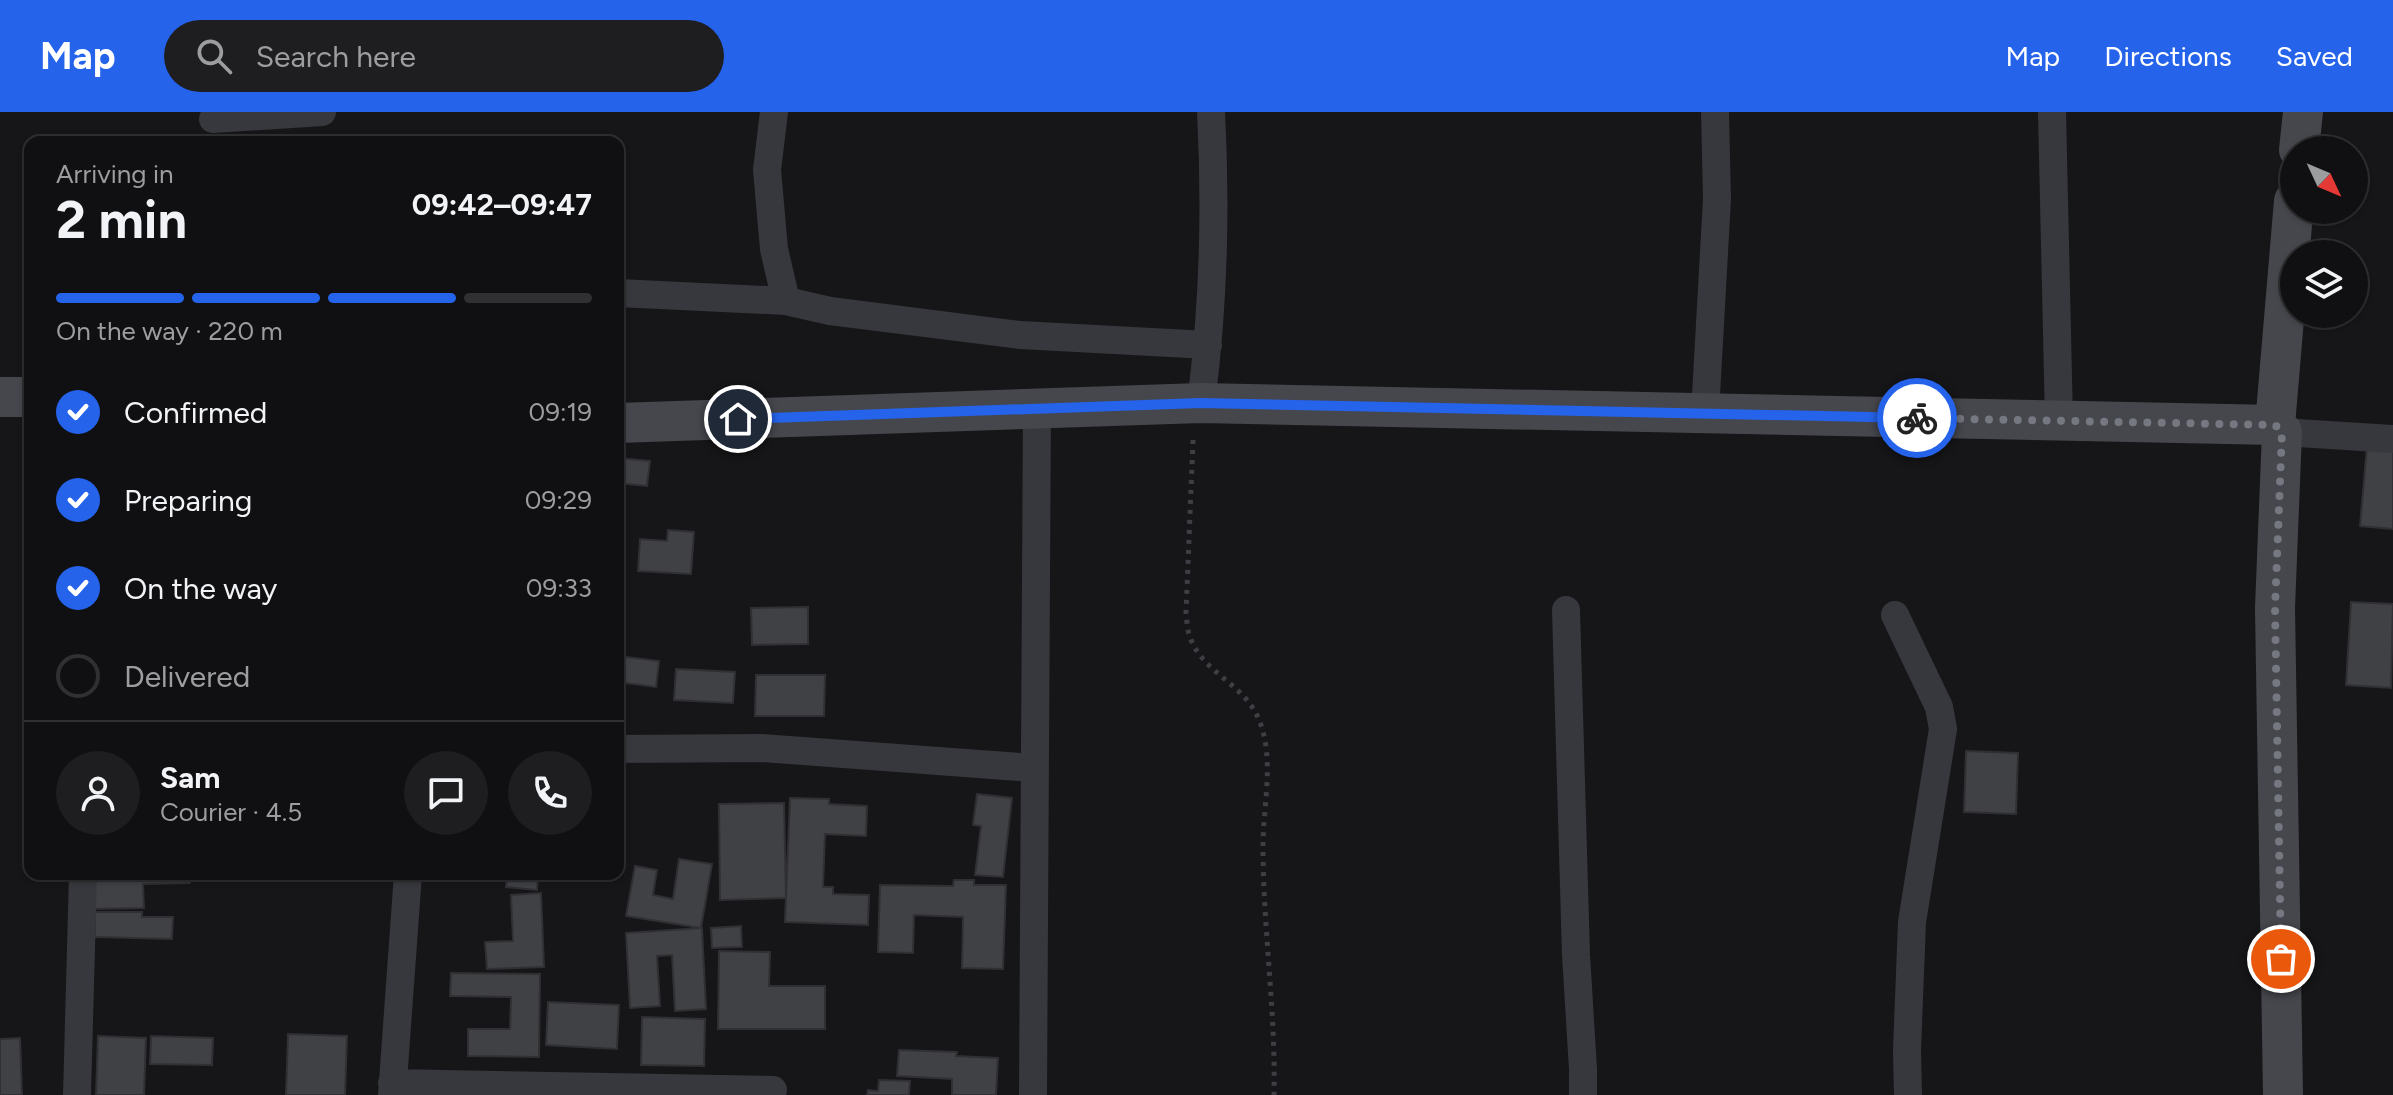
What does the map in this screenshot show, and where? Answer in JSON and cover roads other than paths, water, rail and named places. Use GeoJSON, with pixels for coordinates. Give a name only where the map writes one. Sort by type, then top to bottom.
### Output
{"type":"FeatureCollection","features":[{"type":"Feature","properties":{"kind":"street"},"geometry":{"type":"LineString","coordinates":[[212,124],[322,112]]}},
{"type":"Feature","properties":{"kind":"street"},"geometry":{"type":"LineString","coordinates":[[774,112],[767,170],[774,249],[786,301]]}},
{"type":"Feature","properties":{"kind":"street"},"geometry":{"type":"LineString","coordinates":[[1198,403],[1208,345],[1214,171],[1211,112]]}},
{"type":"Feature","properties":{"kind":"street"},"geometry":{"type":"LineString","coordinates":[[1705,413],[1717,199],[1715,112]]}},
{"type":"Feature","properties":{"kind":"street"},"geometry":{"type":"LineString","coordinates":[[2052,112],[2059,421]]}},
{"type":"Feature","properties":{"kind":"street"},"geometry":{"type":"LineString","coordinates":[[2300,136],[2303,112]]}},
{"type":"Feature","properties":{"kind":"street"},"geometry":{"type":"LineString","coordinates":[[2283,1095],[2275,608],[2279,428],[2292,224]]}},
{"type":"Feature","properties":{"kind":"street"},"geometry":{"type":"LineString","coordinates":[[624,293],[786,301],[830,311],[1020,335],[1208,345]]}},
{"type":"Feature","properties":{"kind":"street"},"geometry":{"type":"LineString","coordinates":[[0,397],[24,397]]}},
{"type":"Feature","properties":{"kind":"street"},"geometry":{"type":"LineString","coordinates":[[624,423],[1198,403],[2059,421],[2279,428],[2393,439]]}},
{"type":"Feature","properties":{"kind":"street"},"geometry":{"type":"LineString","coordinates":[[1033,1095],[1037,407]]}},
{"type":"Feature","properties":{"kind":"street"},"geometry":{"type":"LineString","coordinates":[[1566,610],[1583,1095]]}},
{"type":"Feature","properties":{"kind":"street"},"geometry":{"type":"LineString","coordinates":[[1895,615],[1939,707],[1943,729],[1912,922],[1908,1095]]}},
{"type":"Feature","properties":{"kind":"street"},"geometry":{"type":"LineString","coordinates":[[624,749],[761,748],[1033,768]]}},
{"type":"Feature","properties":{"kind":"street"},"geometry":{"type":"LineString","coordinates":[[77,1095],[83,880]]}},
{"type":"Feature","properties":{"kind":"street"},"geometry":{"type":"LineString","coordinates":[[408,880],[392,1089],[773,1090]]}}]}
